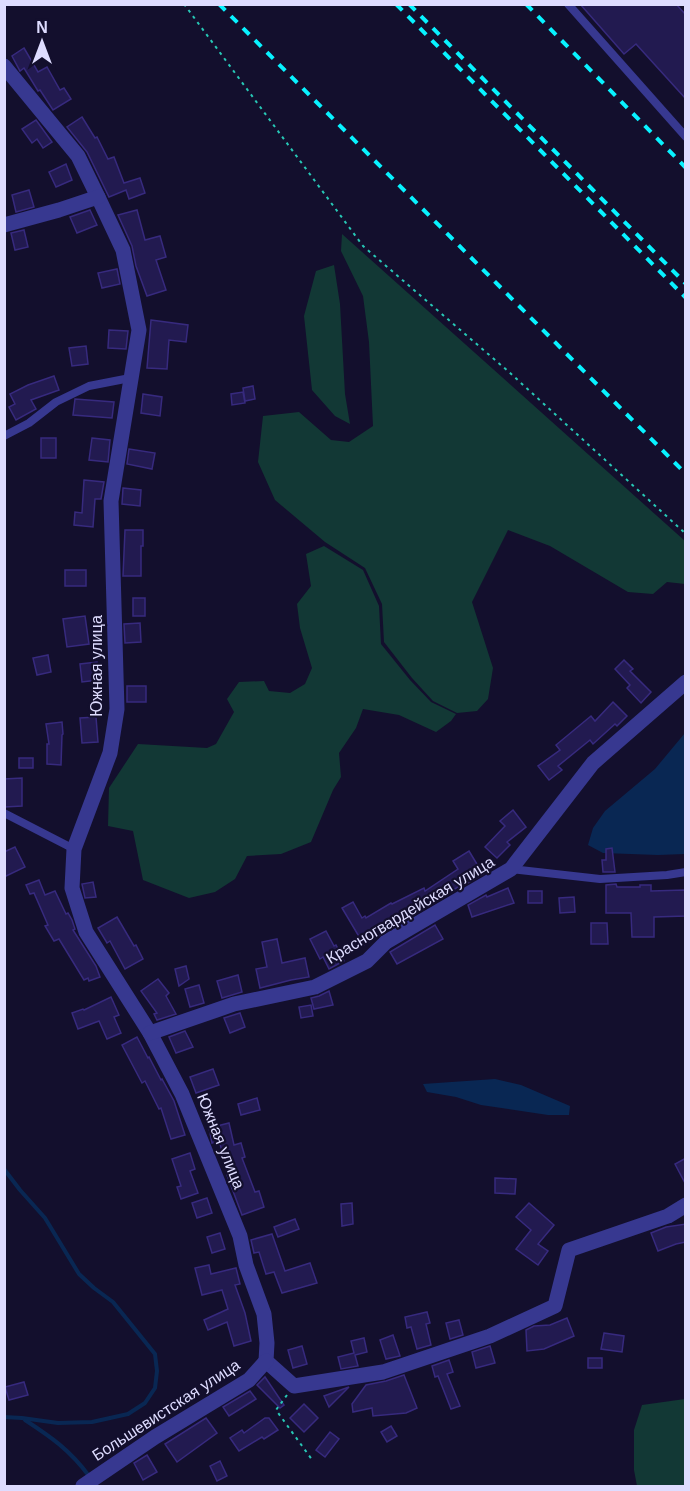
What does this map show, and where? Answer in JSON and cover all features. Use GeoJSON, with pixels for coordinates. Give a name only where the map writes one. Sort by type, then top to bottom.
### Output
{"type":"FeatureCollection","features":[{"type":"Feature","properties":{"kind":"street","name":"Южная улица"},"geometry":{"type":"LineString","coordinates":[[4,66],[78,156],[123,250],[139,330],[111,501],[117,709],[110,753],[74,849],[72,888],[86,932],[150,1033],[182,1094],[240,1236],[246,1265],[264,1314],[266,1361]]}},
{"type":"Feature","properties":{"kind":"street"},"geometry":{"type":"LineString","coordinates":[[4,225],[59,210],[98,196]]}},
{"type":"Feature","properties":{"kind":"street","name":"Красногвардейская улица"},"geometry":{"type":"LineString","coordinates":[[150,1033],[234,1004],[315,987],[367,961],[386,942],[511,869],[593,763],[686,682]]}},
{"type":"Feature","properties":{"kind":"street"},"geometry":{"type":"LineString","coordinates":[[266,1361],[294,1386],[383,1372],[490,1336],[555,1306],[569,1250],[668,1216],[686,1205]]}},
{"type":"Feature","properties":{"kind":"street","name":"Большевистская улица"},"geometry":{"type":"LineString","coordinates":[[90,1481],[155,1437],[249,1380],[266,1361]]}},
{"type":"Feature","properties":{"kind":"lane"},"geometry":{"type":"LineString","coordinates":[[568,4],[686,137]]}},
{"type":"Feature","properties":{"kind":"lane"},"geometry":{"type":"LineString","coordinates":[[4,436],[29,423],[56,402],[89,386],[130,378]]}},
{"type":"Feature","properties":{"kind":"lane"},"geometry":{"type":"LineString","coordinates":[[4,813],[74,849]]}},
{"type":"Feature","properties":{"kind":"lane"},"geometry":{"type":"LineString","coordinates":[[511,869],[600,879],[686,872]]}},
{"type":"Feature","properties":{"kind":"path"},"geometry":{"type":"LineString","coordinates":[[184,4],[363,246],[509,372],[686,534]]}},
{"type":"Feature","properties":{"kind":"path"},"geometry":{"type":"LineString","coordinates":[[294,1386],[276,1410],[313,1461]]}},
{"type":"Feature","properties":{"kind":"green space"},"geometry":{"type":"Polygon","coordinates":[[[342,234],[685,541],[685,584],[667,582],[653,594],[628,592],[550,546],[508,530],[472,602],[493,668],[488,699],[477,711],[457,713],[433,701],[412,678],[384,642],[382,604],[365,568],[325,542],[275,500],[258,462],[263,416],[299,412],[331,440],[349,442],[373,426],[369,342],[363,296],[341,251],[342,234]]]}},
{"type":"Feature","properties":{"kind":"green space"},"geometry":{"type":"Polygon","coordinates":[[[334,265],[340,304],[345,394],[350,424],[335,416],[312,390],[304,316],[316,271],[334,265]]]}},
{"type":"Feature","properties":{"kind":"green space"},"geometry":{"type":"Polygon","coordinates":[[[324,546],[363,570],[379,606],[381,644],[431,702],[456,714],[451,721],[436,732],[399,715],[363,709],[356,728],[339,753],[341,777],[333,790],[311,842],[281,854],[247,856],[235,879],[215,892],[189,898],[143,880],[133,831],[108,826],[109,788],[138,744],[207,748],[216,744],[234,712],[227,699],[239,682],[264,681],[269,691],[290,693],[305,684],[312,668],[300,628],[297,604],[311,586],[306,554],[324,546]]]}},
{"type":"Feature","properties":{"kind":"green space"},"geometry":{"type":"Polygon","coordinates":[[[685,1399],[685,1486],[637,1486],[634,1470],[634,1430],[642,1405],[685,1399]]]}},
{"type":"Feature","properties":{"kind":"water"},"geometry":{"type":"Polygon","coordinates":[[[685,733],[685,854],[603,853],[588,845],[593,828],[605,811],[655,769],[685,733]]]}},
{"type":"Feature","properties":{"kind":"water"},"geometry":{"type":"Polygon","coordinates":[[[495,1079],[521,1085],[570,1106],[569,1115],[548,1115],[481,1105],[456,1097],[427,1092],[423,1084],[495,1079]]]}},
{"type":"Feature","properties":{"kind":"building"},"geometry":{"type":"Polygon","coordinates":[[[580,4],[676,4],[686,15],[686,99],[636,44],[624,54],[580,4]]]}},
{"type":"Feature","properties":{"kind":"building"},"geometry":{"type":"Polygon","coordinates":[[[24,48],[38,72],[47,67],[60,90],[64,88],[71,99],[53,110],[24,68],[20,71],[12,56],[24,48]]]}},
{"type":"Feature","properties":{"kind":"building"},"geometry":{"type":"Polygon","coordinates":[[[82,117],[95,138],[97,137],[108,159],[114,157],[124,183],[140,178],[145,193],[129,199],[126,190],[109,197],[87,152],[67,127],[82,117]]]}},
{"type":"Feature","properties":{"kind":"building"},"geometry":{"type":"Polygon","coordinates":[[[36,120],[52,142],[43,148],[37,139],[32,143],[22,129],[36,120]]]}},
{"type":"Feature","properties":{"kind":"building"},"geometry":{"type":"Polygon","coordinates":[[[66,164],[72,180],[56,187],[49,172],[66,164]]]}},
{"type":"Feature","properties":{"kind":"building"},"geometry":{"type":"Polygon","coordinates":[[[29,190],[34,207],[16,212],[12,195],[29,190]]]}},
{"type":"Feature","properties":{"kind":"building"},"geometry":{"type":"Polygon","coordinates":[[[90,210],[97,225],[77,233],[70,217],[90,210]]]}},
{"type":"Feature","properties":{"kind":"building"},"geometry":{"type":"Polygon","coordinates":[[[137,210],[145,240],[160,236],[166,257],[156,260],[166,290],[147,296],[136,266],[132,246],[118,215],[137,210]]]}},
{"type":"Feature","properties":{"kind":"building"},"geometry":{"type":"Polygon","coordinates":[[[24,230],[28,247],[15,250],[11,233],[24,230]]]}},
{"type":"Feature","properties":{"kind":"building"},"geometry":{"type":"Polygon","coordinates":[[[117,269],[120,284],[102,288],[98,273],[117,269]]]}},
{"type":"Feature","properties":{"kind":"building"},"geometry":{"type":"Polygon","coordinates":[[[151,320],[188,325],[186,342],[169,340],[167,369],[147,368],[151,320]]]}},
{"type":"Feature","properties":{"kind":"building"},"geometry":{"type":"Polygon","coordinates":[[[109,330],[128,331],[126,349],[108,348],[109,330]]]}},
{"type":"Feature","properties":{"kind":"building"},"geometry":{"type":"Polygon","coordinates":[[[86,346],[88,364],[72,366],[69,348],[86,346]]]}},
{"type":"Feature","properties":{"kind":"building"},"geometry":{"type":"Polygon","coordinates":[[[54,376],[59,390],[31,400],[36,409],[16,420],[9,407],[15,404],[10,394],[54,376]]]}},
{"type":"Feature","properties":{"kind":"building"},"geometry":{"type":"Polygon","coordinates":[[[253,386],[255,399],[245,401],[243,388],[253,386]]]}},
{"type":"Feature","properties":{"kind":"building"},"geometry":{"type":"Polygon","coordinates":[[[243,392],[245,403],[232,405],[231,394],[243,392]]]}},
{"type":"Feature","properties":{"kind":"building"},"geometry":{"type":"Polygon","coordinates":[[[143,394],[162,397],[160,416],[141,413],[143,394]]]}},
{"type":"Feature","properties":{"kind":"building"},"geometry":{"type":"Polygon","coordinates":[[[75,399],[114,402],[112,418],[73,415],[75,399]]]}},
{"type":"Feature","properties":{"kind":"building"},"geometry":{"type":"Polygon","coordinates":[[[41,438],[56,438],[56,458],[41,458],[41,438]]]}},
{"type":"Feature","properties":{"kind":"building"},"geometry":{"type":"Polygon","coordinates":[[[92,438],[110,440],[108,462],[89,460],[92,438]]]}},
{"type":"Feature","properties":{"kind":"building"},"geometry":{"type":"Polygon","coordinates":[[[129,449],[155,453],[152,469],[127,464],[129,449]]]}},
{"type":"Feature","properties":{"kind":"building"},"geometry":{"type":"Polygon","coordinates":[[[84,480],[104,482],[101,499],[95,499],[93,527],[74,525],[75,512],[82,513],[84,480]]]}},
{"type":"Feature","properties":{"kind":"building"},"geometry":{"type":"Polygon","coordinates":[[[123,488],[141,490],[140,506],[122,504],[123,488]]]}},
{"type":"Feature","properties":{"kind":"building"},"geometry":{"type":"Polygon","coordinates":[[[125,530],[143,530],[141,576],[123,576],[125,530]]]}},
{"type":"Feature","properties":{"kind":"building"},"geometry":{"type":"Polygon","coordinates":[[[65,570],[86,570],[86,586],[65,586],[65,570]]]}},
{"type":"Feature","properties":{"kind":"building"},"geometry":{"type":"Polygon","coordinates":[[[133,598],[145,598],[145,616],[133,616],[133,598]]]}},
{"type":"Feature","properties":{"kind":"building"},"geometry":{"type":"Polygon","coordinates":[[[85,616],[89,644],[67,647],[63,619],[85,616]]]}},
{"type":"Feature","properties":{"kind":"building"},"geometry":{"type":"Polygon","coordinates":[[[140,623],[141,642],[125,643],[124,624],[140,623]]]}},
{"type":"Feature","properties":{"kind":"building"},"geometry":{"type":"Polygon","coordinates":[[[48,655],[51,672],[37,675],[33,658],[48,655]]]}},
{"type":"Feature","properties":{"kind":"building"},"geometry":{"type":"Polygon","coordinates":[[[624,660],[633,669],[630,671],[651,692],[641,703],[627,688],[630,685],[615,669],[624,660]]]}},
{"type":"Feature","properties":{"kind":"building"},"geometry":{"type":"Polygon","coordinates":[[[97,662],[98,680],[82,682],[80,664],[97,662]]]}},
{"type":"Feature","properties":{"kind":"building"},"geometry":{"type":"Polygon","coordinates":[[[127,686],[146,686],[146,702],[127,702],[127,686]]]}},
{"type":"Feature","properties":{"kind":"building"},"geometry":{"type":"Polygon","coordinates":[[[613,702],[627,716],[593,744],[590,740],[558,766],[562,770],[549,780],[538,766],[560,750],[556,745],[591,716],[595,721],[613,702]]]}},
{"type":"Feature","properties":{"kind":"building"},"geometry":{"type":"Polygon","coordinates":[[[96,717],[98,742],[82,743],[80,718],[96,717]]]}},
{"type":"Feature","properties":{"kind":"building"},"geometry":{"type":"Polygon","coordinates":[[[62,722],[61,765],[47,764],[47,744],[49,744],[46,724],[62,722]]]}},
{"type":"Feature","properties":{"kind":"building"},"geometry":{"type":"Polygon","coordinates":[[[19,758],[33,758],[33,768],[19,768],[19,758]]]}},
{"type":"Feature","properties":{"kind":"building"},"geometry":{"type":"Polygon","coordinates":[[[22,778],[22,806],[5,807],[4,779],[22,778]]]}},
{"type":"Feature","properties":{"kind":"building"},"geometry":{"type":"Polygon","coordinates":[[[513,810],[526,827],[507,842],[510,845],[497,858],[485,847],[505,826],[500,821],[513,810]]]}},
{"type":"Feature","properties":{"kind":"building"},"geometry":{"type":"Polygon","coordinates":[[[15,847],[25,867],[4,877],[4,852],[15,847]]]}},
{"type":"Feature","properties":{"kind":"building"},"geometry":{"type":"Polygon","coordinates":[[[612,848],[615,872],[603,872],[602,860],[606,860],[606,849],[612,848]]]}},
{"type":"Feature","properties":{"kind":"building"},"geometry":{"type":"Polygon","coordinates":[[[469,851],[483,874],[461,887],[461,885],[364,945],[342,908],[353,902],[362,918],[365,916],[366,918],[391,903],[424,888],[425,891],[458,869],[453,861],[469,851]]]}},
{"type":"Feature","properties":{"kind":"building"},"geometry":{"type":"Polygon","coordinates":[[[39,880],[45,895],[55,891],[66,914],[68,913],[72,920],[75,929],[73,930],[96,966],[100,977],[89,981],[88,978],[84,980],[59,939],[54,941],[45,926],[48,925],[34,893],[30,894],[26,885],[39,880]]]}},
{"type":"Feature","properties":{"kind":"building"},"geometry":{"type":"Polygon","coordinates":[[[93,882],[96,897],[85,898],[82,884],[93,882]]]}},
{"type":"Feature","properties":{"kind":"building"},"geometry":{"type":"Polygon","coordinates":[[[616,884],[617,887],[651,885],[651,891],[685,890],[686,916],[654,917],[654,937],[632,937],[631,913],[606,913],[606,885],[616,884]]]}},
{"type":"Feature","properties":{"kind":"building"},"geometry":{"type":"Polygon","coordinates":[[[508,888],[514,903],[472,917],[468,905],[486,895],[487,897],[508,888]]]}},
{"type":"Feature","properties":{"kind":"building"},"geometry":{"type":"Polygon","coordinates":[[[528,891],[542,891],[542,903],[528,903],[528,891]]]}},
{"type":"Feature","properties":{"kind":"building"},"geometry":{"type":"Polygon","coordinates":[[[574,897],[575,912],[560,913],[559,898],[574,897]]]}},
{"type":"Feature","properties":{"kind":"building"},"geometry":{"type":"Polygon","coordinates":[[[117,917],[143,959],[125,969],[110,941],[107,943],[98,928],[117,917]]]}},
{"type":"Feature","properties":{"kind":"building"},"geometry":{"type":"Polygon","coordinates":[[[591,923],[607,923],[608,944],[591,944],[591,923]]]}},
{"type":"Feature","properties":{"kind":"building"},"geometry":{"type":"Polygon","coordinates":[[[435,925],[443,939],[397,964],[390,952],[435,925]]]}},
{"type":"Feature","properties":{"kind":"building"},"geometry":{"type":"Polygon","coordinates":[[[326,931],[344,961],[329,969],[323,957],[320,959],[310,939],[326,931]]]}},
{"type":"Feature","properties":{"kind":"building"},"geometry":{"type":"Polygon","coordinates":[[[277,939],[282,963],[305,958],[309,977],[260,988],[256,969],[267,967],[262,942],[277,939]]]}},
{"type":"Feature","properties":{"kind":"building"},"geometry":{"type":"Polygon","coordinates":[[[186,966],[189,979],[179,986],[175,969],[186,966]]]}},
{"type":"Feature","properties":{"kind":"building"},"geometry":{"type":"Polygon","coordinates":[[[238,975],[242,992],[222,998],[217,981],[238,975]]]}},
{"type":"Feature","properties":{"kind":"building"},"geometry":{"type":"Polygon","coordinates":[[[158,979],[169,993],[166,996],[176,1014],[157,1020],[154,1014],[157,1013],[141,991],[158,979]]]}},
{"type":"Feature","properties":{"kind":"building"},"geometry":{"type":"Polygon","coordinates":[[[199,985],[204,1003],[190,1007],[185,989],[199,985]]]}},
{"type":"Feature","properties":{"kind":"building"},"geometry":{"type":"Polygon","coordinates":[[[329,991],[333,1005],[314,1009],[311,998],[329,991]]]}},
{"type":"Feature","properties":{"kind":"building"},"geometry":{"type":"Polygon","coordinates":[[[111,997],[119,1015],[114,1017],[121,1033],[107,1039],[99,1021],[78,1029],[72,1013],[111,997]]]}},
{"type":"Feature","properties":{"kind":"building"},"geometry":{"type":"Polygon","coordinates":[[[311,1005],[313,1016],[301,1018],[299,1007],[311,1005]]]}},
{"type":"Feature","properties":{"kind":"building"},"geometry":{"type":"Polygon","coordinates":[[[240,1013],[245,1027],[230,1033],[224,1018],[240,1013]]]}},
{"type":"Feature","properties":{"kind":"building"},"geometry":{"type":"Polygon","coordinates":[[[185,1031],[193,1047],[176,1053],[169,1037],[185,1031]]]}},
{"type":"Feature","properties":{"kind":"building"},"geometry":{"type":"Polygon","coordinates":[[[137,1037],[174,1101],[185,1135],[171,1139],[161,1108],[159,1109],[145,1081],[142,1083],[122,1045],[137,1037]]]}},
{"type":"Feature","properties":{"kind":"building"},"geometry":{"type":"Polygon","coordinates":[[[213,1069],[219,1085],[196,1093],[190,1077],[213,1069]]]}},
{"type":"Feature","properties":{"kind":"building"},"geometry":{"type":"Polygon","coordinates":[[[257,1098],[260,1110],[241,1115],[238,1104],[257,1098]]]}},
{"type":"Feature","properties":{"kind":"building"},"geometry":{"type":"Polygon","coordinates":[[[229,1123],[234,1145],[241,1143],[245,1157],[242,1158],[255,1192],[259,1191],[264,1207],[242,1215],[227,1175],[229,1174],[219,1141],[212,1143],[209,1128],[229,1123]]]}},
{"type":"Feature","properties":{"kind":"building"},"geometry":{"type":"Polygon","coordinates":[[[190,1153],[195,1169],[190,1171],[198,1193],[181,1199],[177,1187],[181,1186],[172,1159],[190,1153]]]}},
{"type":"Feature","properties":{"kind":"building"},"geometry":{"type":"Polygon","coordinates":[[[686,1158],[686,1185],[675,1164],[686,1158]]]}},
{"type":"Feature","properties":{"kind":"building"},"geometry":{"type":"Polygon","coordinates":[[[495,1178],[516,1179],[515,1194],[495,1193],[495,1178]]]}},
{"type":"Feature","properties":{"kind":"building"},"geometry":{"type":"Polygon","coordinates":[[[207,1198],[212,1213],[197,1218],[192,1203],[207,1198]]]}},
{"type":"Feature","properties":{"kind":"building"},"geometry":{"type":"Polygon","coordinates":[[[352,1203],[353,1224],[342,1226],[341,1204],[352,1203]]]}},
{"type":"Feature","properties":{"kind":"building"},"geometry":{"type":"Polygon","coordinates":[[[529,1203],[554,1225],[538,1244],[548,1251],[538,1265],[516,1249],[531,1230],[516,1217],[529,1203]]]}},
{"type":"Feature","properties":{"kind":"building"},"geometry":{"type":"Polygon","coordinates":[[[295,1219],[299,1229],[278,1237],[274,1227],[295,1219]]]}},
{"type":"Feature","properties":{"kind":"building"},"geometry":{"type":"Polygon","coordinates":[[[686,1224],[686,1242],[658,1251],[651,1233],[666,1227],[686,1224]]]}},
{"type":"Feature","properties":{"kind":"building"},"geometry":{"type":"Polygon","coordinates":[[[220,1233],[225,1249],[212,1253],[207,1237],[220,1233]]]}},
{"type":"Feature","properties":{"kind":"building"},"geometry":{"type":"Polygon","coordinates":[[[272,1234],[285,1271],[310,1263],[317,1283],[282,1293],[274,1272],[266,1274],[259,1252],[254,1253],[251,1240],[272,1234]]]}},
{"type":"Feature","properties":{"kind":"building"},"geometry":{"type":"Polygon","coordinates":[[[209,1265],[211,1274],[236,1268],[240,1284],[235,1285],[245,1313],[251,1341],[234,1346],[227,1322],[208,1330],[204,1320],[228,1309],[222,1290],[202,1295],[195,1268],[209,1265]]]}},
{"type":"Feature","properties":{"kind":"building"},"geometry":{"type":"Polygon","coordinates":[[[427,1312],[430,1323],[426,1324],[431,1345],[417,1349],[411,1327],[407,1328],[405,1317],[427,1312]]]}},
{"type":"Feature","properties":{"kind":"building"},"geometry":{"type":"Polygon","coordinates":[[[567,1318],[574,1336],[544,1349],[527,1351],[526,1330],[534,1326],[550,1325],[567,1318]]]}},
{"type":"Feature","properties":{"kind":"building"},"geometry":{"type":"Polygon","coordinates":[[[459,1320],[463,1335],[450,1339],[446,1323],[459,1320]]]}},
{"type":"Feature","properties":{"kind":"building"},"geometry":{"type":"Polygon","coordinates":[[[604,1333],[624,1336],[622,1352],[601,1349],[604,1333]]]}},
{"type":"Feature","properties":{"kind":"building"},"geometry":{"type":"Polygon","coordinates":[[[393,1335],[400,1356],[386,1359],[380,1340],[393,1335]]]}},
{"type":"Feature","properties":{"kind":"building"},"geometry":{"type":"Polygon","coordinates":[[[364,1338],[367,1352],[355,1355],[358,1366],[341,1369],[338,1357],[354,1353],[351,1341],[364,1338]]]}},
{"type":"Feature","properties":{"kind":"building"},"geometry":{"type":"Polygon","coordinates":[[[302,1346],[307,1364],[293,1368],[288,1350],[302,1346]]]}},
{"type":"Feature","properties":{"kind":"building"},"geometry":{"type":"Polygon","coordinates":[[[490,1346],[495,1363],[476,1368],[472,1352],[490,1346]]]}},
{"type":"Feature","properties":{"kind":"building"},"geometry":{"type":"Polygon","coordinates":[[[588,1358],[602,1358],[602,1368],[588,1368],[588,1358]]]}},
{"type":"Feature","properties":{"kind":"building"},"geometry":{"type":"Polygon","coordinates":[[[449,1360],[453,1372],[447,1374],[460,1406],[451,1409],[432,1366],[449,1360]]]}},
{"type":"Feature","properties":{"kind":"building"},"geometry":{"type":"Polygon","coordinates":[[[404,1375],[417,1408],[406,1413],[373,1416],[372,1408],[353,1412],[352,1404],[366,1385],[404,1375]]]}},
{"type":"Feature","properties":{"kind":"building"},"geometry":{"type":"Polygon","coordinates":[[[265,1377],[284,1405],[280,1408],[257,1385],[265,1377]]]}},
{"type":"Feature","properties":{"kind":"building"},"geometry":{"type":"Polygon","coordinates":[[[24,1382],[28,1395],[9,1400],[5,1387],[24,1382]]]}},
{"type":"Feature","properties":{"kind":"building"},"geometry":{"type":"Polygon","coordinates":[[[349,1387],[329,1407],[324,1396],[349,1387]]]}},
{"type":"Feature","properties":{"kind":"building"},"geometry":{"type":"Polygon","coordinates":[[[250,1391],[256,1399],[229,1416],[223,1407],[250,1391]]]}},
{"type":"Feature","properties":{"kind":"building"},"geometry":{"type":"Polygon","coordinates":[[[304,1404],[318,1418],[304,1432],[290,1418],[304,1404]]]}},
{"type":"Feature","properties":{"kind":"building"},"geometry":{"type":"Polygon","coordinates":[[[206,1418],[217,1433],[177,1462],[165,1444],[206,1418]]]}},
{"type":"Feature","properties":{"kind":"building"},"geometry":{"type":"Polygon","coordinates":[[[265,1418],[269,1418],[278,1430],[239,1451],[230,1438],[242,1430],[244,1433],[265,1418]]]}},
{"type":"Feature","properties":{"kind":"building"},"geometry":{"type":"Polygon","coordinates":[[[391,1426],[397,1436],[387,1442],[381,1432],[391,1426]]]}},
{"type":"Feature","properties":{"kind":"building"},"geometry":{"type":"Polygon","coordinates":[[[330,1432],[339,1439],[325,1457],[316,1450],[330,1432]]]}},
{"type":"Feature","properties":{"kind":"building"},"geometry":{"type":"Polygon","coordinates":[[[147,1455],[157,1472],[143,1480],[134,1463],[147,1455]]]}},
{"type":"Feature","properties":{"kind":"building"},"geometry":{"type":"Polygon","coordinates":[[[220,1461],[227,1476],[217,1481],[210,1466],[220,1461]]]}},
{"type":"Feature","properties":{"kind":"waterway"},"geometry":{"type":"LineString","coordinates":[[4,1169],[45,1218],[79,1274],[113,1302],[155,1354],[157,1371],[155,1388],[145,1403],[128,1414],[92,1422],[58,1423],[4,1417]]}},
{"type":"Feature","properties":{"kind":"waterway"},"geometry":{"type":"LineString","coordinates":[[25,1420],[60,1445],[89,1476]]}},
{"type":"Feature","properties":{"kind":"railway"},"geometry":{"type":"LineString","coordinates":[[219,4],[686,474]]}},
{"type":"Feature","properties":{"kind":"railway"},"geometry":{"type":"LineString","coordinates":[[396,4],[686,298]]}},
{"type":"Feature","properties":{"kind":"railway"},"geometry":{"type":"LineString","coordinates":[[409,4],[686,284]]}},
{"type":"Feature","properties":{"kind":"railway"},"geometry":{"type":"LineString","coordinates":[[526,4],[686,168]]}}]}
